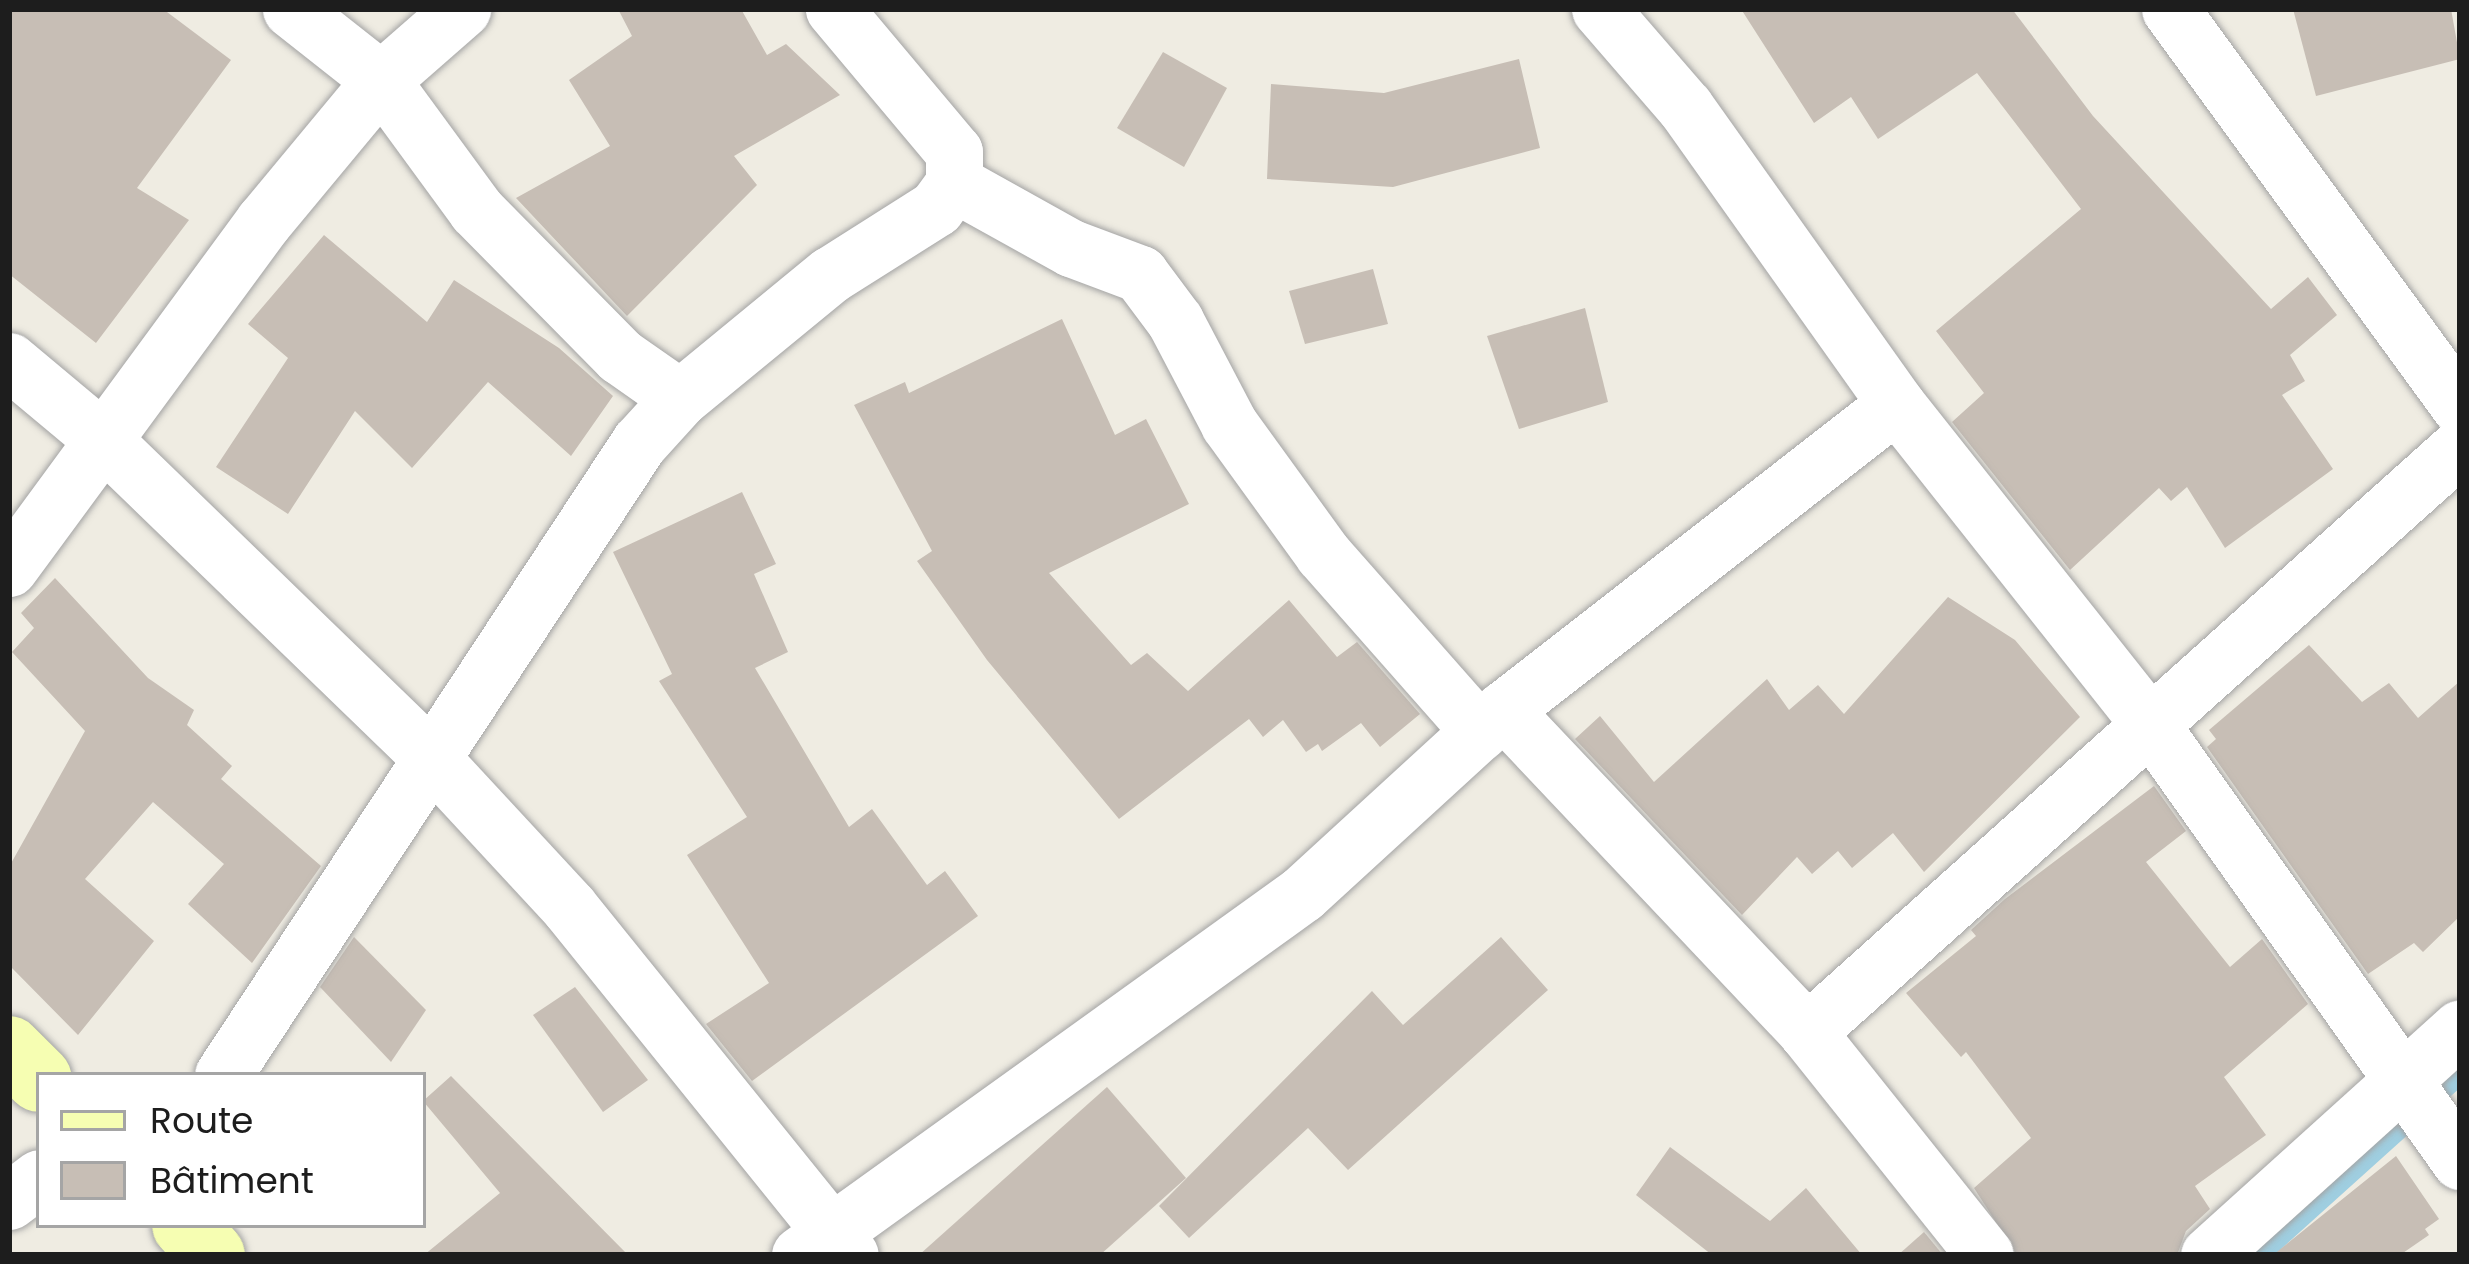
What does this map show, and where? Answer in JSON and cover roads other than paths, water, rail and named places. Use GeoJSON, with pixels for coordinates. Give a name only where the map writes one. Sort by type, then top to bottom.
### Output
{"type":"FeatureCollection","features":[{"type":"Feature","properties":{"kind":"main road"},"geometry":{"type":"LineString","coordinates":[[9,1049],[36,1076]]}},
{"type":"Feature","properties":{"kind":"main road"},"geometry":{"type":"LineString","coordinates":[[188,1228],[212,1255]]}},
{"type":"Feature","properties":{"kind":"street"},"geometry":{"type":"LineString","coordinates":[[291,9],[381,80],[476,210],[620,356],[680,398]]}},
{"type":"Feature","properties":{"kind":"street"},"geometry":{"type":"LineString","coordinates":[[9,568],[100,437],[381,80],[462,9]]}},
{"type":"Feature","properties":{"kind":"street"},"geometry":{"type":"LineString","coordinates":[[226,1072],[639,443],[680,398],[830,275],[936,208],[954,183],[955,152],[834,9]]}},
{"type":"Feature","properties":{"kind":"street"},"geometry":{"type":"LineString","coordinates":[[1600,9],[1750,191],[1896,404],[2150,724],[2460,1161]]}},
{"type":"Feature","properties":{"kind":"street"},"geometry":{"type":"LineString","coordinates":[[2170,9],[2460,406]]}},
{"type":"Feature","properties":{"kind":"street"},"geometry":{"type":"LineString","coordinates":[[954,183],[1071,248],[1140,274],[1175,320],[1229,424],[1323,554],[1807,1032],[1985,1255]]}},
{"type":"Feature","properties":{"kind":"street"},"geometry":{"type":"LineString","coordinates":[[9,361],[100,437],[433,760],[569,907],[827,1247],[1302,894],[1491,721],[1896,404]]}},
{"type":"Feature","properties":{"kind":"street"},"geometry":{"type":"LineString","coordinates":[[1807,1032],[2460,447]]}},
{"type":"Feature","properties":{"kind":"street"},"geometry":{"type":"LineString","coordinates":[[2209,1255],[2460,1028]]}},
{"type":"Feature","properties":{"kind":"street"},"geometry":{"type":"LineString","coordinates":[[9,1201],[36,1180]]}},
{"type":"Feature","properties":{"kind":"waterway"},"geometry":{"type":"LineString","coordinates":[[2261,1255],[2460,1076]]}}]}
